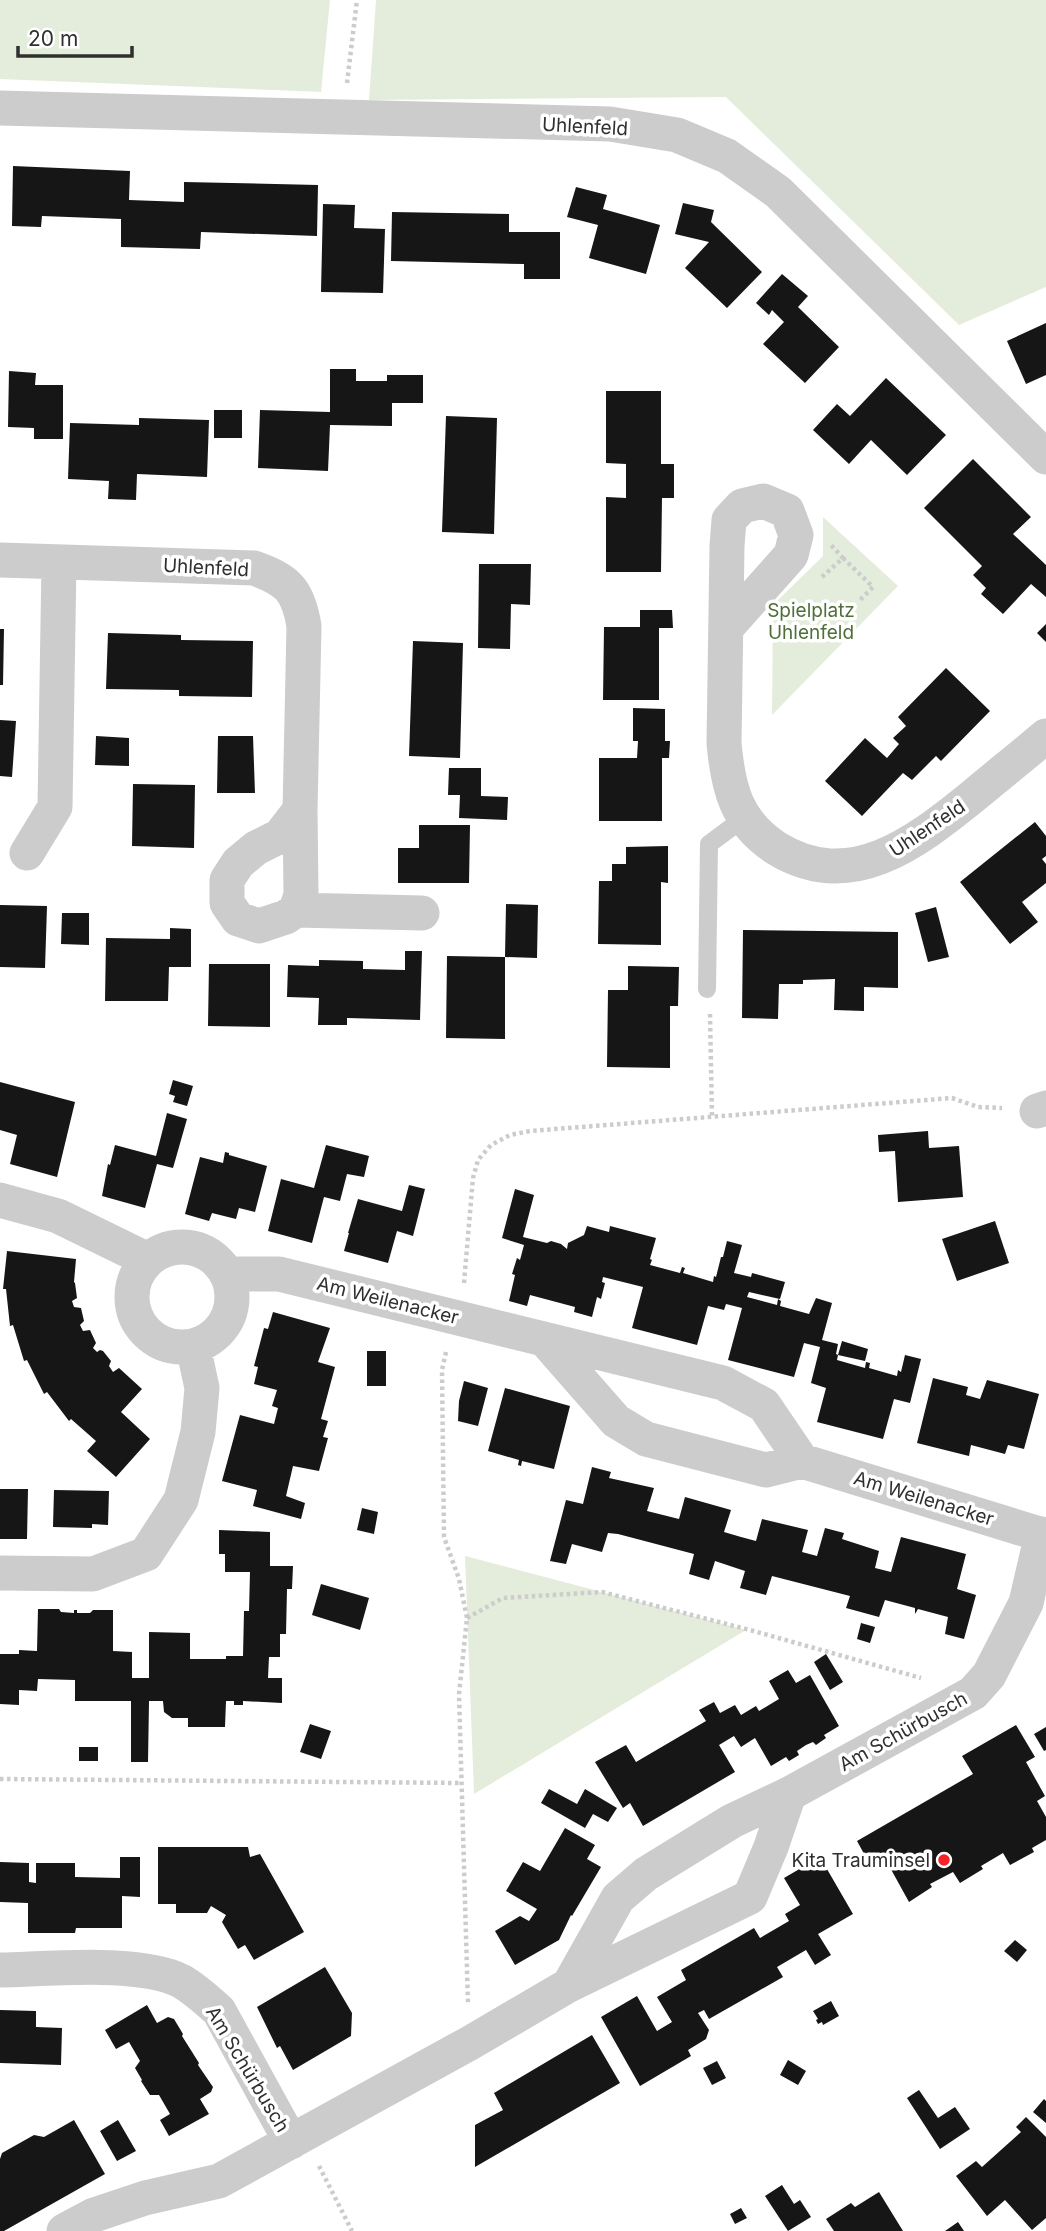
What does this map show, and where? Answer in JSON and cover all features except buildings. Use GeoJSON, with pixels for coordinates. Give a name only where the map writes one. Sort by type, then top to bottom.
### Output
{"type":"FeatureCollection","features":[{"type":"Feature","properties":{"kind":"street","name":"Uhlenfeld"},"geometry":{"type":"LineString","coordinates":[[0,108],[610,124],[677,135],[727,156],[778,192],[1046,457]]}},
{"type":"Feature","properties":{"kind":"street","name":"Uhlenfeld"},"geometry":{"type":"LineString","coordinates":[[0,560],[254,568],[275,575],[292,589],[300,605],[304,626],[301,895],[296,910]]}},
{"type":"Feature","properties":{"kind":"street"},"geometry":{"type":"LineString","coordinates":[[27,853],[55,807],[59,562]]}},
{"type":"Feature","properties":{"kind":"street","name":"Uhlenfeld"},"geometry":{"type":"LineString","coordinates":[[726,628],[724,743],[726,771],[733,799],[744,818],[764,840],[790,856],[818,865],[851,865],[887,856],[918,839],[1046,736]]}},
{"type":"Feature","properties":{"kind":"street"},"geometry":{"type":"LineString","coordinates":[[300,810],[280,836],[256,848],[238,863],[227,880],[227,903],[238,919],[259,926],[286,917],[296,910],[422,914]]}},
{"type":"Feature","properties":{"kind":"street"},"geometry":{"type":"LineString","coordinates":[[0,1200],[58,1216],[148,1260]]}},
{"type":"Feature","properties":{"kind":"street"},"geometry":{"type":"LineString","coordinates":[[191,1247],[205,1251],[218,1261],[232,1288],[232,1303],[228,1318],[214,1336],[193,1346],[177,1347],[161,1343],[147,1333],[137,1320],[132,1304],[132,1288],[138,1272],[148,1260],[160,1251],[191,1247]]}},
{"type":"Feature","properties":{"kind":"street","name":"Am Weilenacker"},"geometry":{"type":"LineString","coordinates":[[227,1274],[279,1274],[723,1383],[764,1405],[802,1461]]}},
{"type":"Feature","properties":{"kind":"street","name":"Am Weilenacker"},"geometry":{"type":"LineString","coordinates":[[546,1341],[616,1421],[646,1439],[766,1469],[802,1461],[1044,1535]]}},
{"type":"Feature","properties":{"kind":"street"},"geometry":{"type":"LineString","coordinates":[[0,1573],[93,1574],[146,1554],[181,1500],[198,1432],[202,1388],[193,1346]]}},
{"type":"Feature","properties":{"kind":"street","name":"Am Schürbusch"},"geometry":{"type":"LineString","coordinates":[[569,1985],[618,1898],[646,1874],[733,1821],[789,1794],[972,1693],[989,1675],[1026,1603],[1044,1535]]}},
{"type":"Feature","properties":{"kind":"street","name":"Am Schürbusch"},"geometry":{"type":"LineString","coordinates":[[64,2231],[94,2215],[145,2198],[219,2181],[470,2043],[569,1985],[750,1897],[772,1847],[789,1794]]}},
{"type":"Feature","properties":{"kind":"street","name":"Am Schürbusch"},"geometry":{"type":"LineString","coordinates":[[0,1970],[115,1968],[145,1970],[180,1980],[219,2011],[297,2139]]}},
{"type":"Feature","properties":{"kind":"lane"},"geometry":{"type":"LineString","coordinates":[[708,997],[709,844],[744,818]]}},
{"type":"Feature","properties":{"kind":"path"},"geometry":{"type":"LineString","coordinates":[[342,119],[358,0]]}},
{"type":"Feature","properties":{"kind":"path"},"geometry":{"type":"LineString","coordinates":[[843,558],[873,587],[859,601]]}},
{"type":"Feature","properties":{"kind":"path"},"geometry":{"type":"LineString","coordinates":[[708,997],[712,1118]]}},
{"type":"Feature","properties":{"kind":"path"},"geometry":{"type":"LineString","coordinates":[[470,2043],[459,1695],[467,1618],[459,1579],[444,1537],[442,1370],[464,1293],[473,1178],[478,1160],[491,1145],[510,1135],[530,1131],[952,1098],[978,1107],[1042,1110]]}},
{"type":"Feature","properties":{"kind":"path"},"geometry":{"type":"LineString","coordinates":[[467,1618],[503,1598],[602,1592],[750,1630],[972,1693]]}},
{"type":"Feature","properties":{"kind":"path"},"geometry":{"type":"LineString","coordinates":[[0,1779],[461,1783]]}},
{"type":"Feature","properties":{"kind":"path"},"geometry":{"type":"LineString","coordinates":[[297,2139],[352,2231]]}},
{"type":"Feature","properties":{"kind":"green space"},"geometry":{"type":"Polygon","coordinates":[[[0,0],[330,0],[321,92],[0,79],[0,0]]]}},
{"type":"Feature","properties":{"kind":"green space"},"geometry":{"type":"Polygon","coordinates":[[[376,0],[1046,0],[1046,287],[959,325],[726,97],[369,100],[376,0]]]}},
{"type":"Feature","properties":{"kind":"green space","name":"Spielplatz Uhlenfeld"},"geometry":{"type":"Polygon","coordinates":[[[823,517],[898,586],[772,715],[773,605],[823,556],[823,517]]]}},
{"type":"Feature","properties":{"kind":"green space"},"geometry":{"type":"Polygon","coordinates":[[[465,1556],[746,1630],[474,1794],[465,1556]]]}},
{"type":"Feature","properties":{"kind":"place","name":"Kita Trauminsel"},"geometry":{"type":"Point","coordinates":[944,1860]}}]}
